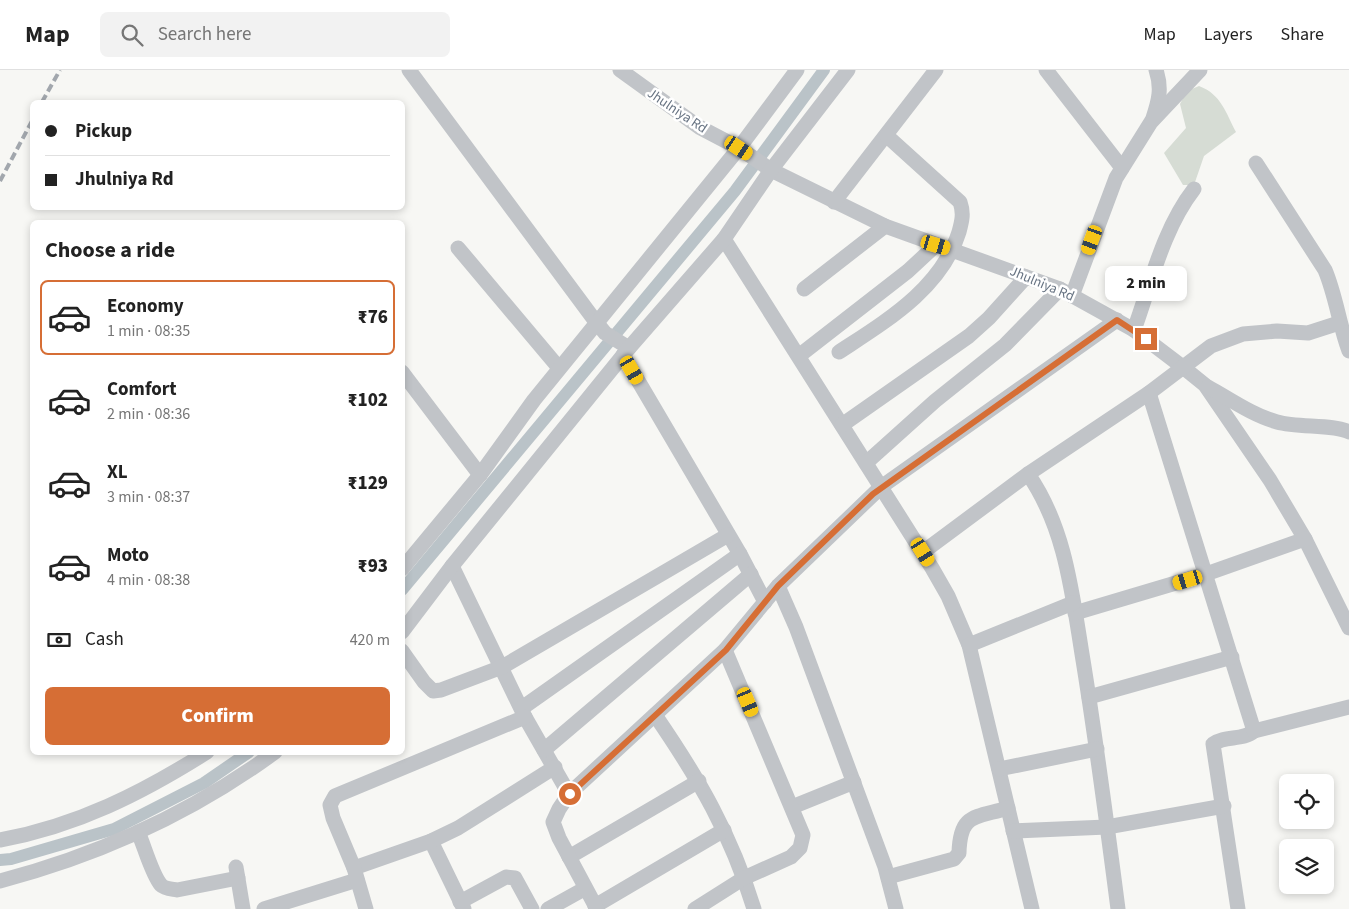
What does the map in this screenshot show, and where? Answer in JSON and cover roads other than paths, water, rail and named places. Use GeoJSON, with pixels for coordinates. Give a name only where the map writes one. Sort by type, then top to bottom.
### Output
{"type":"FeatureCollection","features":[{"type":"Feature","properties":{"kind":"street"},"geometry":{"type":"LineString","coordinates":[[409,70],[600,328],[624,349],[728,536],[740,554],[765,602]]}},
{"type":"Feature","properties":{"kind":"street","name":"Jhulniya Rd"},"geometry":{"type":"LineString","coordinates":[[620,70],[699,127],[767,167],[885,226],[1066,293],[1134,330],[1184,368],[1205,385],[1270,480],[1304,539],[1349,627]]}},
{"type":"Feature","properties":{"kind":"street"},"geometry":{"type":"LineString","coordinates":[[405,561],[480,475],[559,368],[600,328],[744,152],[797,70]]}},
{"type":"Feature","properties":{"kind":"street"},"geometry":{"type":"LineString","coordinates":[[405,628],[624,349],[724,239],[767,167],[848,70]]}},
{"type":"Feature","properties":{"kind":"street"},"geometry":{"type":"LineString","coordinates":[[834,202],[887,136],[936,70]]}},
{"type":"Feature","properties":{"kind":"street"},"geometry":{"type":"LineString","coordinates":[[1046,70],[1122,168]]}},
{"type":"Feature","properties":{"kind":"street"},"geometry":{"type":"LineString","coordinates":[[1151,122],[1160,96],[1160,84],[1156,70]]}},
{"type":"Feature","properties":{"kind":"street"},"geometry":{"type":"LineString","coordinates":[[866,463],[943,395],[1066,293],[1122,168],[1151,122],[1200,70]]}},
{"type":"Feature","properties":{"kind":"street"},"geometry":{"type":"LineString","coordinates":[[839,352],[894,315],[938,272],[953,250],[964,212],[960,202],[887,136]]}},
{"type":"Feature","properties":{"kind":"street"},"geometry":{"type":"LineString","coordinates":[[1256,163],[1325,270],[1335,298],[1339,323],[1349,351]]}},
{"type":"Feature","properties":{"kind":"street"},"geometry":{"type":"LineString","coordinates":[[1134,330],[1168,234],[1185,201],[1194,189]]}},
{"type":"Feature","properties":{"kind":"street"},"geometry":{"type":"LineString","coordinates":[[804,289],[885,226]]}},
{"type":"Feature","properties":{"kind":"street"},"geometry":{"type":"LineString","coordinates":[[724,239],[800,355],[923,552],[948,596],[969,645],[1032,909]]}},
{"type":"Feature","properties":{"kind":"street"},"geometry":{"type":"LineString","coordinates":[[800,355],[908,271],[936,245]]}},
{"type":"Feature","properties":{"kind":"street"},"geometry":{"type":"LineString","coordinates":[[458,248],[559,368]]}},
{"type":"Feature","properties":{"kind":"street"},"geometry":{"type":"LineString","coordinates":[[842,425],[969,336],[1026,277]]}},
{"type":"Feature","properties":{"kind":"street"},"geometry":{"type":"LineString","coordinates":[[724,830],[596,908],[584,889],[553,822],[559,809],[570,794],[726,650],[778,586],[882,487],[1117,320]]}},
{"type":"Feature","properties":{"kind":"street"},"geometry":{"type":"LineString","coordinates":[[923,552],[1028,474],[1149,394],[1211,346],[1227,339],[1262,332],[1308,333],[1339,323]]}},
{"type":"Feature","properties":{"kind":"street"},"geometry":{"type":"LineString","coordinates":[[405,376],[480,475]]}},
{"type":"Feature","properties":{"kind":"street"},"geometry":{"type":"LineString","coordinates":[[1205,385],[1253,412],[1276,422],[1301,427],[1347,426]]}},
{"type":"Feature","properties":{"kind":"street"},"geometry":{"type":"LineString","coordinates":[[1149,394],[1254,731]]}},
{"type":"Feature","properties":{"kind":"street"},"geometry":{"type":"LineString","coordinates":[[1028,474],[1042,495],[1057,530],[1074,608],[1090,697],[1118,909]]}},
{"type":"Feature","properties":{"kind":"street"},"geometry":{"type":"LineString","coordinates":[[405,655],[432,690],[441,690],[502,667],[728,536]]}},
{"type":"Feature","properties":{"kind":"street"},"geometry":{"type":"LineString","coordinates":[[969,645],[1074,608],[1206,574],[1304,539]]}},
{"type":"Feature","properties":{"kind":"street"},"geometry":{"type":"LineString","coordinates":[[366,909],[356,874],[332,818],[330,805],[335,796],[523,712],[740,554]]}},
{"type":"Feature","properties":{"kind":"street"},"geometry":{"type":"LineString","coordinates":[[452,566],[523,712],[570,794]]}},
{"type":"Feature","properties":{"kind":"street"},"geometry":{"type":"LineString","coordinates":[[544,750],[751,574]]}},
{"type":"Feature","properties":{"kind":"street"},"geometry":{"type":"LineString","coordinates":[[778,586],[796,626],[854,782],[888,877],[896,909]]}},
{"type":"Feature","properties":{"kind":"street"},"geometry":{"type":"LineString","coordinates":[[695,909],[744,878],[791,856],[800,848],[803,835],[726,650]]}},
{"type":"Feature","properties":{"kind":"street"},"geometry":{"type":"LineString","coordinates":[[1090,697],[1232,657]]}},
{"type":"Feature","properties":{"kind":"street"},"geometry":{"type":"LineString","coordinates":[[1238,909],[1224,806],[1213,744],[1219,739],[1249,735],[1254,731],[1349,707]]}},
{"type":"Feature","properties":{"kind":"street"},"geometry":{"type":"LineString","coordinates":[[656,715],[700,781],[724,830],[744,878],[754,909]]}},
{"type":"Feature","properties":{"kind":"street"},"geometry":{"type":"LineString","coordinates":[[999,770],[1097,749]]}},
{"type":"Feature","properties":{"kind":"street"},"geometry":{"type":"LineString","coordinates":[[0,840],[26,835],[90,816],[180,769],[202,755]]}},
{"type":"Feature","properties":{"kind":"street"},"geometry":{"type":"LineString","coordinates":[[0,881],[53,867],[101,850],[219,791],[271,755]]}},
{"type":"Feature","properties":{"kind":"street"},"geometry":{"type":"LineString","coordinates":[[264,909],[356,874],[431,841],[482,814],[555,767]]}},
{"type":"Feature","properties":{"kind":"street"},"geometry":{"type":"LineString","coordinates":[[569,857],[700,781]]}},
{"type":"Feature","properties":{"kind":"street"},"geometry":{"type":"LineString","coordinates":[[792,807],[854,782]]}},
{"type":"Feature","properties":{"kind":"street"},"geometry":{"type":"LineString","coordinates":[[1014,831],[1107,827],[1224,806]]}},
{"type":"Feature","properties":{"kind":"street"},"geometry":{"type":"LineString","coordinates":[[888,877],[954,859],[960,853],[960,833],[964,823],[1008,808]]}},
{"type":"Feature","properties":{"kind":"street"},"geometry":{"type":"LineString","coordinates":[[138,832],[161,885],[177,890],[237,873],[243,909]]}},
{"type":"Feature","properties":{"kind":"street"},"geometry":{"type":"LineString","coordinates":[[431,841],[462,906],[506,877],[515,878],[521,885],[532,909]]}},
{"type":"Feature","properties":{"kind":"street"},"geometry":{"type":"LineString","coordinates":[[548,909],[584,889]]}},
{"type":"Feature","properties":{"kind":"waterway"},"geometry":{"type":"LineString","coordinates":[[405,586],[735,191],[824,70]]}},
{"type":"Feature","properties":{"kind":"waterway"},"geometry":{"type":"LineString","coordinates":[[0,860],[11,859],[114,829],[204,783],[245,755]]}},
{"type":"Feature","properties":{"kind":"railway"},"geometry":{"type":"LineString","coordinates":[[43,100],[60,70]]}},
{"type":"Feature","properties":{"kind":"railway"},"geometry":{"type":"LineString","coordinates":[[0,181],[30,125]]}}]}
